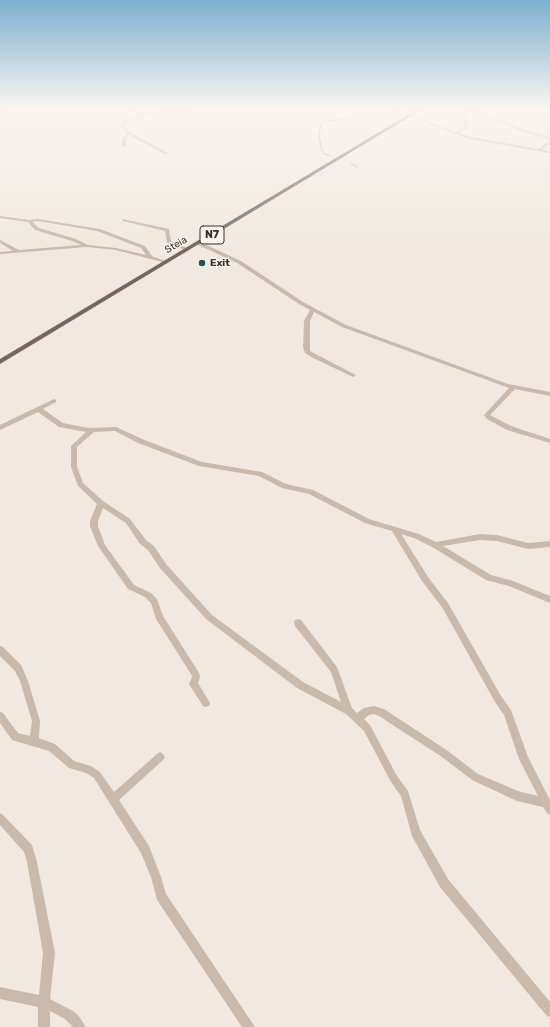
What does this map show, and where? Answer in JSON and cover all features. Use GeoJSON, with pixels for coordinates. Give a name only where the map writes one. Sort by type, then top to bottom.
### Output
{"type":"FeatureCollection","features":[{"type":"Feature","properties":{"kind":"main road","name":"Steia"},"geometry":{"type":"LineString","coordinates":[[0,362],[344,155]]}},
{"type":"Feature","properties":{"kind":"street"},"geometry":{"type":"LineString","coordinates":[[0,217],[29,221],[40,220],[98,230],[143,247],[150,257]]}},
{"type":"Feature","properties":{"kind":"street"},"geometry":{"type":"LineString","coordinates":[[125,220],[167,230],[169,242],[187,249]]}},
{"type":"Feature","properties":{"kind":"street"},"geometry":{"type":"LineString","coordinates":[[29,221],[37,229],[74,240],[87,246]]}},
{"type":"Feature","properties":{"kind":"street"},"geometry":{"type":"LineString","coordinates":[[0,241],[19,252]]}},
{"type":"Feature","properties":{"kind":"street"},"geometry":{"type":"LineString","coordinates":[[198,243],[239,262],[313,310],[350,328],[513,388],[550,394]]}},
{"type":"Feature","properties":{"kind":"street"},"geometry":{"type":"LineString","coordinates":[[0,253],[87,246],[116,250],[166,262]]}},
{"type":"Feature","properties":{"kind":"street"},"geometry":{"type":"LineString","coordinates":[[313,310],[307,321],[307,352],[353,375]]}},
{"type":"Feature","properties":{"kind":"street"},"geometry":{"type":"LineString","coordinates":[[513,388],[487,415],[489,418],[509,428],[550,441]]}},
{"type":"Feature","properties":{"kind":"street"},"geometry":{"type":"LineString","coordinates":[[0,428],[54,401]]}},
{"type":"Feature","properties":{"kind":"street"},"geometry":{"type":"LineString","coordinates":[[38,408],[61,425],[92,430],[116,429],[140,441],[201,464],[264,475],[280,484],[311,492],[367,521],[416,536],[435,545],[489,578],[510,583],[550,600]]}},
{"type":"Feature","properties":{"kind":"street"},"geometry":{"type":"LineString","coordinates":[[92,430],[74,446],[74,467],[80,484],[100,503],[128,521],[143,542],[151,548],[163,566],[209,617],[300,685],[353,715],[371,734],[394,780],[405,794],[416,832],[444,883],[550,1010]]}},
{"type":"Feature","properties":{"kind":"street"},"geometry":{"type":"LineString","coordinates":[[100,503],[94,521],[94,526],[102,546],[131,587],[148,595],[154,601],[159,617],[196,673],[193,684],[206,703]]}},
{"type":"Feature","properties":{"kind":"street"},"geometry":{"type":"LineString","coordinates":[[394,529],[425,578],[445,605],[498,699],[508,713],[524,759],[548,807]]}},
{"type":"Feature","properties":{"kind":"street"},"geometry":{"type":"LineString","coordinates":[[435,545],[480,537],[497,538],[528,546],[550,544]]}},
{"type":"Feature","properties":{"kind":"street"},"geometry":{"type":"LineString","coordinates":[[298,623],[334,670],[353,715]]}},
{"type":"Feature","properties":{"kind":"street"},"geometry":{"type":"LineString","coordinates":[[0,650],[18,668],[24,681],[36,721],[34,741]]}},
{"type":"Feature","properties":{"kind":"street"},"geometry":{"type":"LineString","coordinates":[[353,715],[374,710],[381,712],[445,754],[475,777],[516,796],[548,807]]}},
{"type":"Feature","properties":{"kind":"street"},"geometry":{"type":"LineString","coordinates":[[0,716],[15,737],[52,747],[72,765],[93,771],[113,799],[145,850],[156,877],[161,896],[172,910],[249,1027]]}},
{"type":"Feature","properties":{"kind":"street"},"geometry":{"type":"LineString","coordinates":[[113,799],[160,757]]}},
{"type":"Feature","properties":{"kind":"street"},"geometry":{"type":"LineString","coordinates":[[0,818],[28,849],[32,862],[49,953],[44,1002],[44,1027]]}},
{"type":"Feature","properties":{"kind":"street"},"geometry":{"type":"LineString","coordinates":[[0,993],[44,1002],[69,1015],[80,1027]]}},
{"type":"Feature","properties":{"kind":"waterway"},"geometry":{"type":"LineString","coordinates":[[351,163],[357,167]]}},
{"type":"Feature","properties":{"kind":"place","name":"Exit"},"geometry":{"type":"Point","coordinates":[202,263]}}]}
